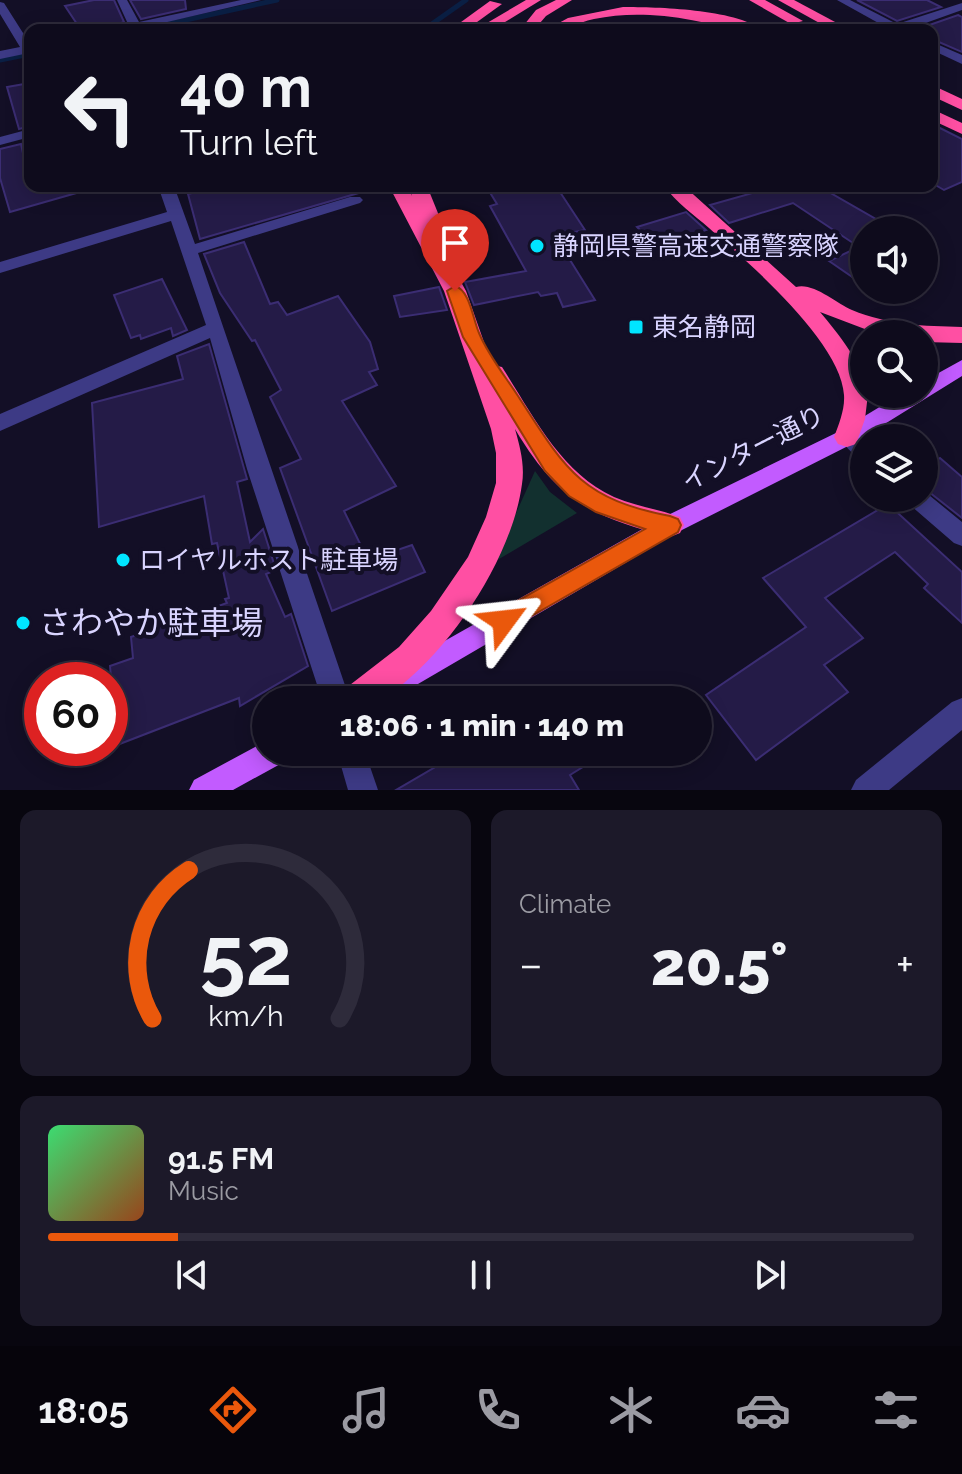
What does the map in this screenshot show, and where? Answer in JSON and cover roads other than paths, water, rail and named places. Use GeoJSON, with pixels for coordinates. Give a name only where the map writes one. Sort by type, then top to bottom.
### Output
{"type":"FeatureCollection","features":[{"type":"Feature","properties":{"kind":"highway"},"geometry":{"type":"LineString","coordinates":[[466,24],[501,0]]}},
{"type":"Feature","properties":{"kind":"highway"},"geometry":{"type":"LineString","coordinates":[[493,24],[535,0]]}},
{"type":"Feature","properties":{"kind":"highway"},"geometry":{"type":"LineString","coordinates":[[532,24],[541,13],[566,0]]}},
{"type":"Feature","properties":{"kind":"highway"},"geometry":{"type":"LineString","coordinates":[[755,0],[801,24]]}},
{"type":"Feature","properties":{"kind":"highway"},"geometry":{"type":"LineString","coordinates":[[784,0],[831,24]]}},
{"type":"Feature","properties":{"kind":"highway"},"geometry":{"type":"LineString","coordinates":[[564,24],[586,12],[637,5],[694,10],[737,24]]}},
{"type":"Feature","properties":{"kind":"highway"},"geometry":{"type":"LineString","coordinates":[[938,76],[962,88]]}},
{"type":"Feature","properties":{"kind":"highway"},"geometry":{"type":"LineString","coordinates":[[938,93],[962,105]]}},
{"type":"Feature","properties":{"kind":"highway"},"geometry":{"type":"LineString","coordinates":[[938,117],[962,129]]}},
{"type":"Feature","properties":{"kind":"highway"},"geometry":{"type":"LineString","coordinates":[[401,192],[446,272]]}},
{"type":"Feature","properties":{"kind":"highway"},"geometry":{"type":"LineString","coordinates":[[375,686],[410,658],[442,621],[479,566],[500,517],[509,483],[509,453],[420,192]]}},
{"type":"Feature","properties":{"kind":"highway"},"geometry":{"type":"LineString","coordinates":[[680,192],[806,308],[831,339],[855,389],[855,424]]}},
{"type":"Feature","properties":{"kind":"highway"},"geometry":{"type":"LineString","coordinates":[[751,257],[825,308],[853,320]]}},
{"type":"Feature","properties":{"kind":"highway"},"geometry":{"type":"LineString","coordinates":[[938,334],[962,335]]}},
{"type":"Feature","properties":{"kind":"highway"},"geometry":{"type":"LineString","coordinates":[[471,337],[552,466],[576,490],[603,506],[638,519],[670,525]]}},
{"type":"Feature","properties":{"kind":"main road"},"geometry":{"type":"LineString","coordinates":[[938,382],[962,367]]}},
{"type":"Feature","properties":{"kind":"main road","name":"インター通り"},"geometry":{"type":"LineString","coordinates":[[880,424],[900,408]]}},
{"type":"Feature","properties":{"kind":"main road","name":"インター通り"},"geometry":{"type":"LineString","coordinates":[[389,686],[670,525],[850,447]]}},
{"type":"Feature","properties":{"kind":"main road"},"geometry":{"type":"LineString","coordinates":[[204,790],[252,764]]}},
{"type":"Feature","properties":{"kind":"street"},"geometry":{"type":"LineString","coordinates":[[122,0],[134,24]]}},
{"type":"Feature","properties":{"kind":"street"},"geometry":{"type":"LineString","coordinates":[[147,24],[211,13],[256,0]]}},
{"type":"Feature","properties":{"kind":"street"},"geometry":{"type":"LineString","coordinates":[[842,0],[888,24]]}},
{"type":"Feature","properties":{"kind":"street"},"geometry":{"type":"LineString","coordinates":[[0,5],[24,43]]}},
{"type":"Feature","properties":{"kind":"street"},"geometry":{"type":"LineString","coordinates":[[912,24],[962,6]]}},
{"type":"Feature","properties":{"kind":"street"},"geometry":{"type":"LineString","coordinates":[[938,49],[962,60]]}},
{"type":"Feature","properties":{"kind":"street"},"geometry":{"type":"LineString","coordinates":[[0,55],[24,52]]}},
{"type":"Feature","properties":{"kind":"street"},"geometry":{"type":"LineString","coordinates":[[0,141],[24,135]]}},
{"type":"Feature","properties":{"kind":"street"},"geometry":{"type":"LineString","coordinates":[[168,192],[216,328],[258,469],[331,686]]}},
{"type":"Feature","properties":{"kind":"street"},"geometry":{"type":"LineString","coordinates":[[188,251],[355,200]]}},
{"type":"Feature","properties":{"kind":"street"},"geometry":{"type":"LineString","coordinates":[[0,268],[175,215]]}},
{"type":"Feature","properties":{"kind":"street"},"geometry":{"type":"LineString","coordinates":[[0,423],[216,328]]}},
{"type":"Feature","properties":{"kind":"street"},"geometry":{"type":"LineString","coordinates":[[934,512],[962,536]]}},
{"type":"Feature","properties":{"kind":"street"},"geometry":{"type":"LineString","coordinates":[[866,790],[962,712]]}},
{"type":"Feature","properties":{"kind":"street"},"geometry":{"type":"LineString","coordinates":[[355,766],[363,790]]}},
{"type":"Feature","properties":{"kind":"waterway"},"geometry":{"type":"LineString","coordinates":[[167,24],[277,0]]}},
{"type":"Feature","properties":{"kind":"waterway"},"geometry":{"type":"LineString","coordinates":[[432,24],[466,0]]}},
{"type":"Feature","properties":{"kind":"waterway"},"geometry":{"type":"LineString","coordinates":[[0,60],[24,55]]}},
{"type":"Feature","properties":{"kind":"place","name":"静岡県警高速交通警察隊"},"geometry":{"type":"Point","coordinates":[537,246]}},
{"type":"Feature","properties":{"kind":"place","name":"東名静岡"},"geometry":{"type":"Point","coordinates":[636,327]}},
{"type":"Feature","properties":{"kind":"place","name":"ロイヤルホスト駐車場"},"geometry":{"type":"Point","coordinates":[123,560]}},
{"type":"Feature","properties":{"kind":"place","name":"さわやか駐車場"},"geometry":{"type":"Point","coordinates":[23,623]}}]}
